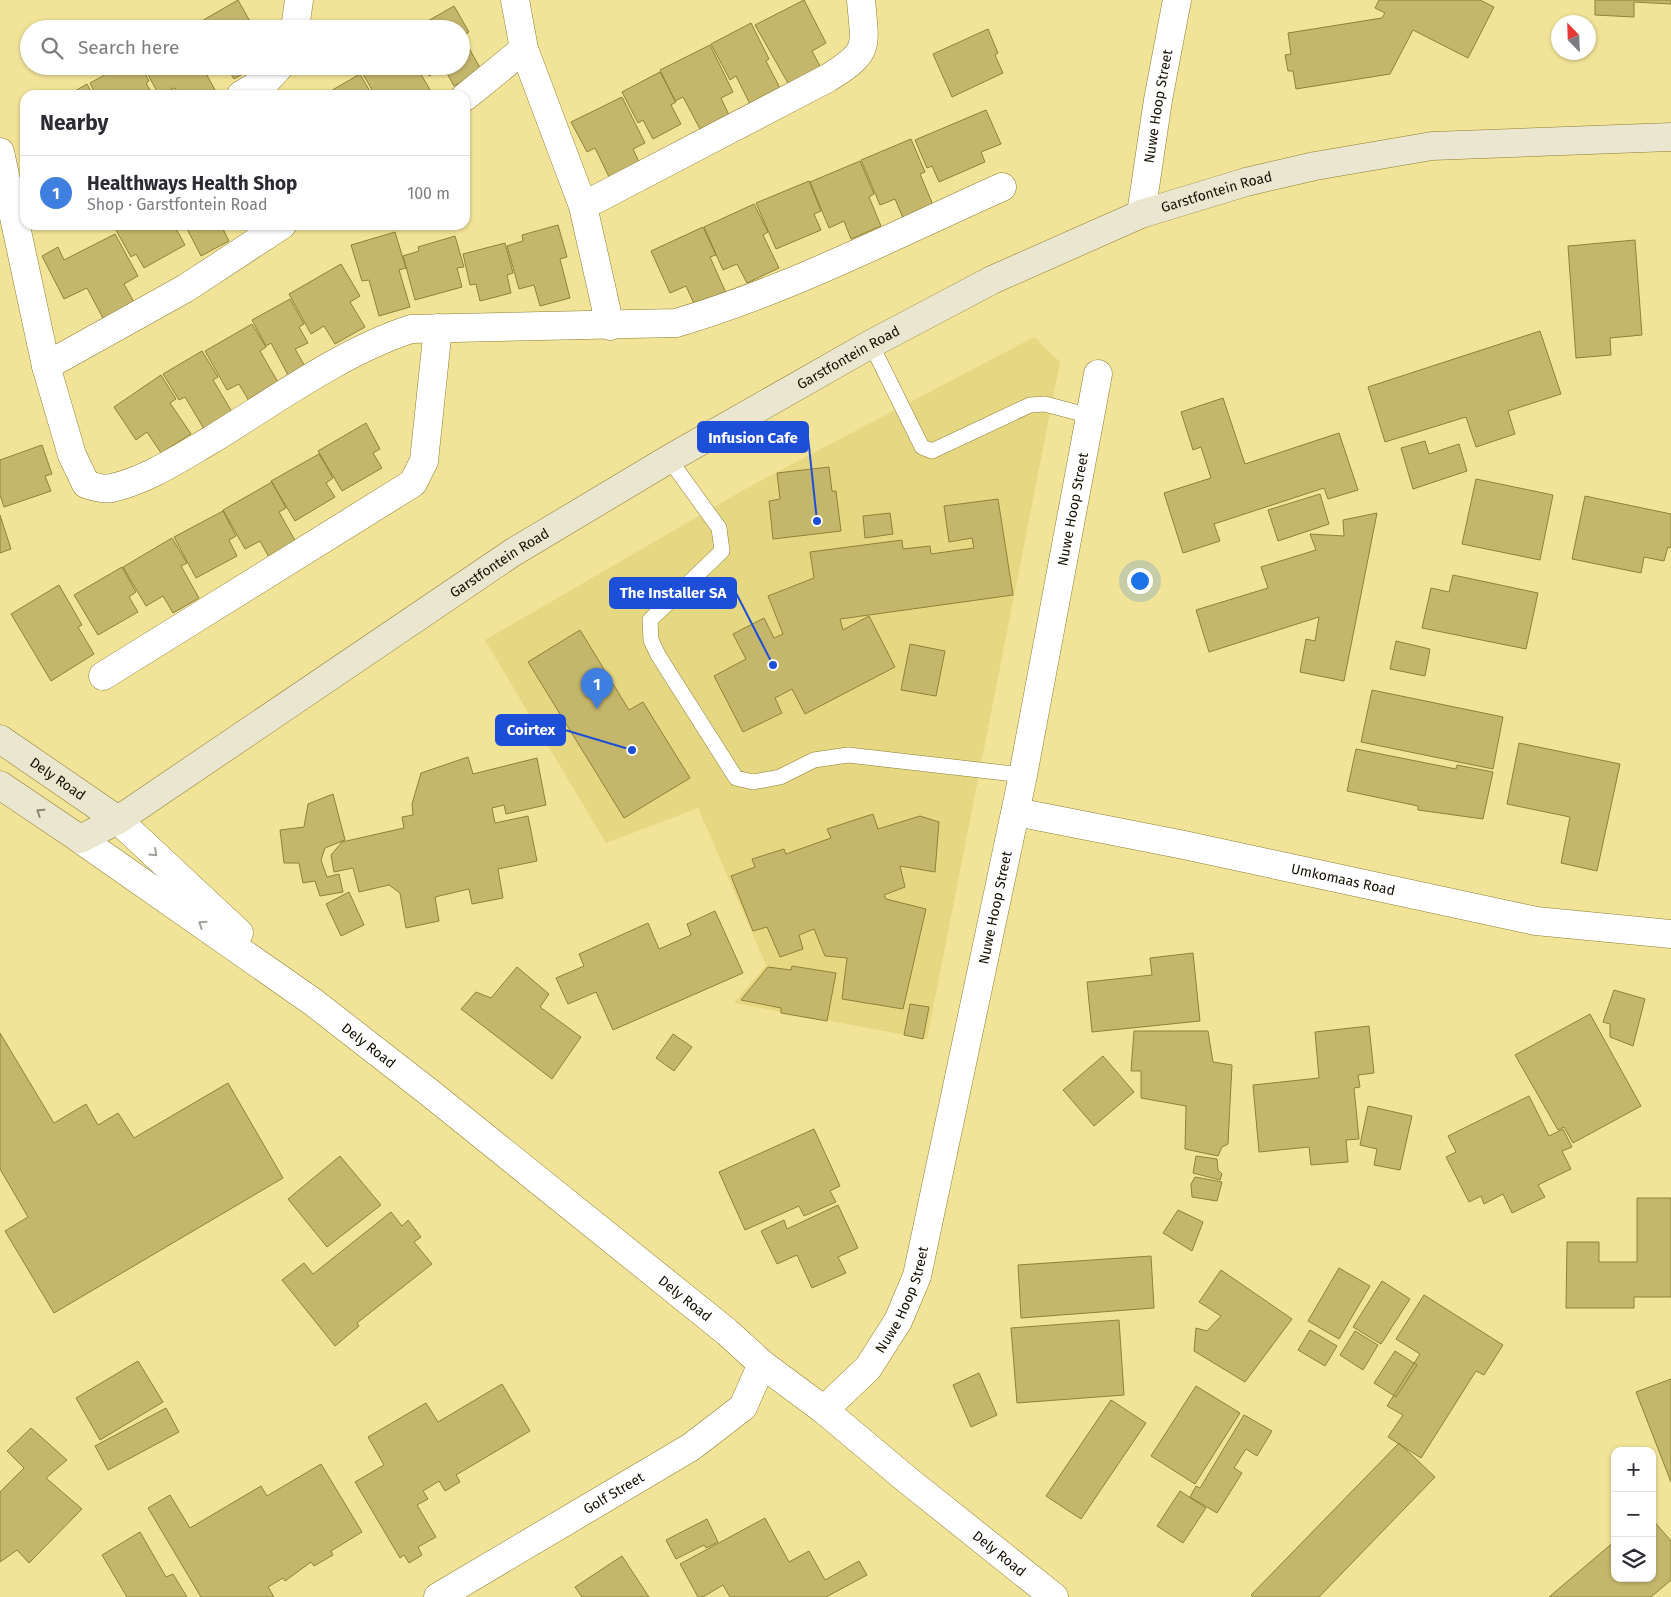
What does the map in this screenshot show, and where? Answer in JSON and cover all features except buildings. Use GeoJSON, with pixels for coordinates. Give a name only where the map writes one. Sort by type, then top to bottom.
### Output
{"type":"FeatureCollection","features":[{"type":"Feature","properties":{"kind":"main road","name":"Garstfontein Road"},"geometry":{"type":"LineString","coordinates":[[80,839],[118,820],[512,553],[669,459],[871,344],[992,280],[1141,214],[1246,182],[1315,166],[1432,146],[1671,137]]}},
{"type":"Feature","properties":{"kind":"main road","name":"Dely Road"},"geometry":{"type":"LineString","coordinates":[[0,738],[118,820]]}},
{"type":"Feature","properties":{"kind":"main road","name":"Dely Road"},"geometry":{"type":"LineString","coordinates":[[0,785],[80,839]]}},
{"type":"Feature","properties":{"kind":"street"},"geometry":{"type":"LineString","coordinates":[[297,20],[299,0]]}},
{"type":"Feature","properties":{"kind":"street"},"geometry":{"type":"LineString","coordinates":[[515,0],[524,49],[583,206],[610,326]]}},
{"type":"Feature","properties":{"kind":"street"},"geometry":{"type":"LineString","coordinates":[[583,206],[853,63],[860,54],[864,43],[861,0]]}},
{"type":"Feature","properties":{"kind":"street","name":"Nuwe Hoop Street"},"geometry":{"type":"LineString","coordinates":[[1141,214],[1158,100],[1177,0]]}},
{"type":"Feature","properties":{"kind":"street"},"geometry":{"type":"LineString","coordinates":[[470,93],[524,49]]}},
{"type":"Feature","properties":{"kind":"street"},"geometry":{"type":"LineString","coordinates":[[249,90],[272,75]]}},
{"type":"Feature","properties":{"kind":"street"},"geometry":{"type":"LineString","coordinates":[[0,152],[20,220]]}},
{"type":"Feature","properties":{"kind":"street"},"geometry":{"type":"LineString","coordinates":[[22,230],[46,366],[72,455],[86,484],[110,489],[137,481],[187,454],[330,367],[396,334],[411,329],[610,326],[676,323],[716,311],[815,271],[1002,187]]}},
{"type":"Feature","properties":{"kind":"street"},"geometry":{"type":"LineString","coordinates":[[46,366],[186,288],[274,230]]}},
{"type":"Feature","properties":{"kind":"street"},"geometry":{"type":"LineString","coordinates":[[103,676],[413,483],[424,461],[438,328]]}},
{"type":"Feature","properties":{"kind":"street","name":"Nuwe Hoop Street"},"geometry":{"type":"LineString","coordinates":[[824,1410],[868,1368],[898,1320],[918,1276],[1016,812],[1098,374]]}},
{"type":"Feature","properties":{"kind":"street","name":"Umkomaas Road"},"geometry":{"type":"LineString","coordinates":[[1016,812],[1184,845],[1536,921],[1671,934]]}},
{"type":"Feature","properties":{"kind":"street","name":"Dely Road"},"geometry":{"type":"LineString","coordinates":[[118,820],[313,1002]]}},
{"type":"Feature","properties":{"kind":"street","name":"Dely Road"},"geometry":{"type":"LineString","coordinates":[[80,839],[313,1002],[430,1093],[727,1332],[762,1364],[824,1410],[905,1478],[1054,1597]]}},
{"type":"Feature","properties":{"kind":"street","name":"Golf Street"},"geometry":{"type":"LineString","coordinates":[[438,1597],[690,1447],[743,1407],[762,1364]]}},
{"type":"Feature","properties":{"kind":"lane"},"geometry":{"type":"LineString","coordinates":[[871,344],[922,447],[932,452],[1030,405],[1044,404],[1090,416]]}},
{"type":"Feature","properties":{"kind":"lane"},"geometry":{"type":"LineString","coordinates":[[669,459],[719,528],[722,551],[650,620],[651,640],[658,655],[736,778],[753,782],[780,777],[814,760],[848,755],[1023,775]]}},
{"type":"Feature","properties":{"kind":"shaded area"},"geometry":{"type":"Polygon","coordinates":[[[1034,337],[1060,362],[927,1039],[734,1003],[766,965],[698,808],[606,843],[485,640],[747,488],[1034,337]]]}},
{"type":"Feature","properties":{"kind":"place","name":"Infusion Cafe"},"geometry":{"type":"Point","coordinates":[817,521]}},
{"type":"Feature","properties":{"kind":"place","name":"The Installer SA"},"geometry":{"type":"Point","coordinates":[773,665]}},
{"type":"Feature","properties":{"kind":"place","name":"Healthways Health Shop"},"geometry":{"type":"Point","coordinates":[597,709]}},
{"type":"Feature","properties":{"kind":"place","name":"Coirtex"},"geometry":{"type":"Point","coordinates":[632,750]}}]}
